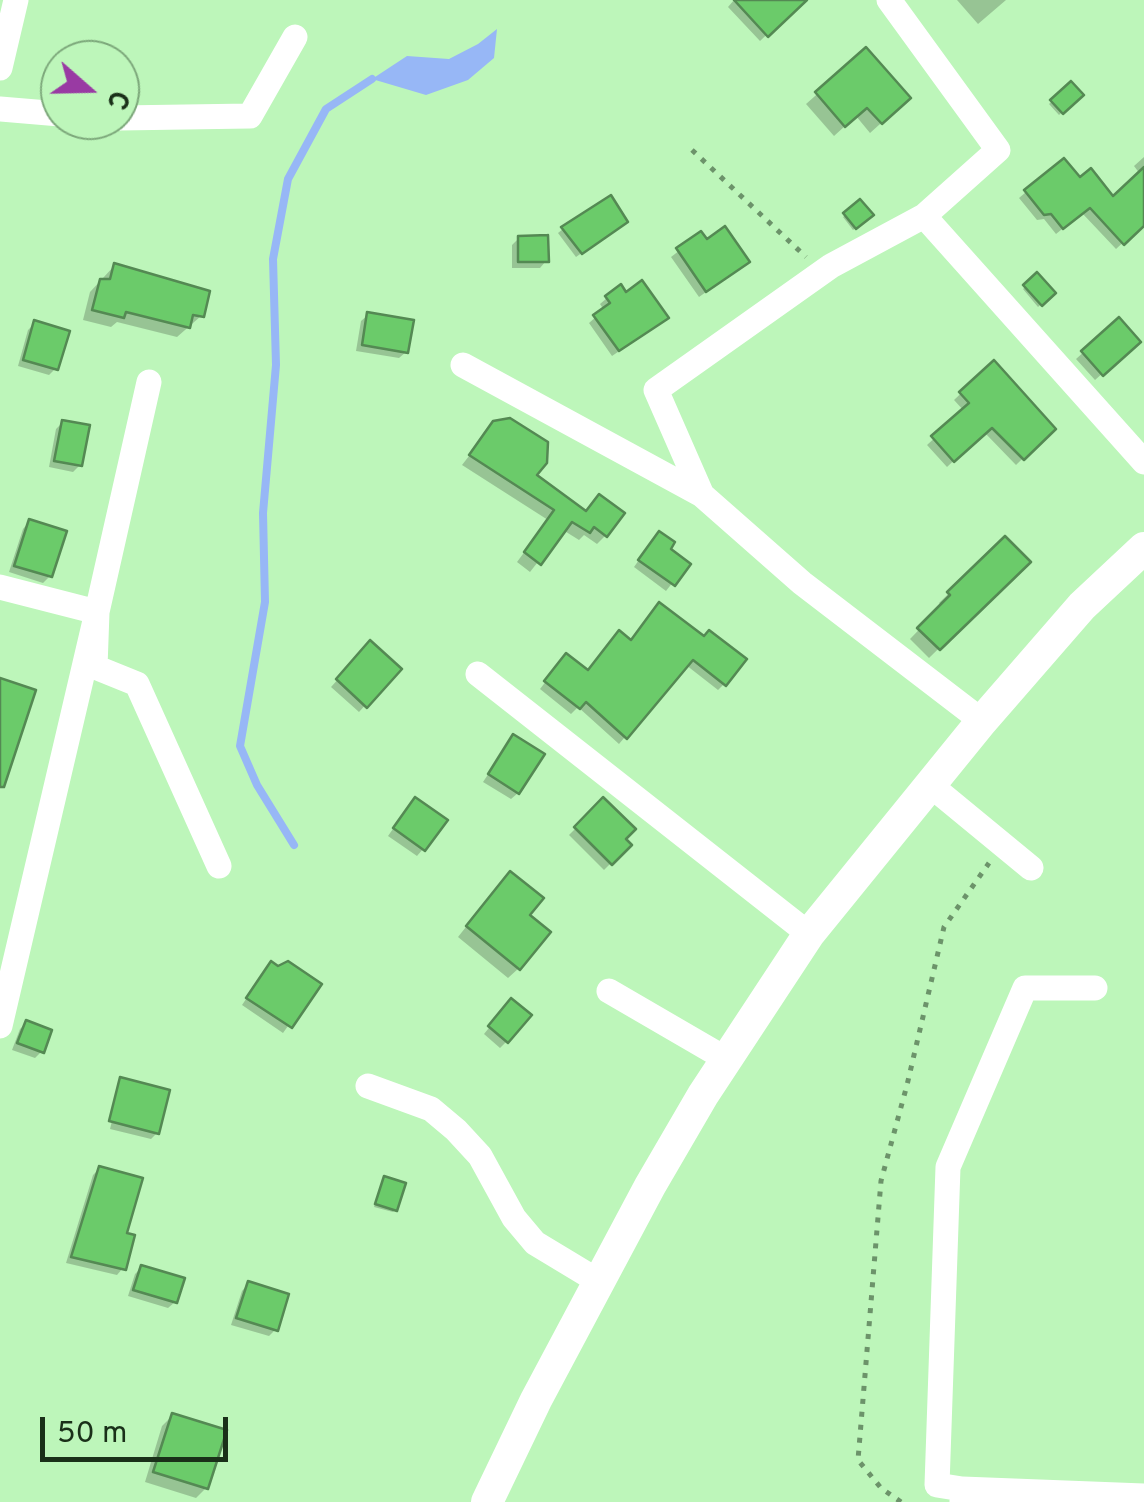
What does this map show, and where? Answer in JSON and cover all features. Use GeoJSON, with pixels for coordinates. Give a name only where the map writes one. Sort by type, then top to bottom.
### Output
{"type":"FeatureCollection","features":[{"type":"Feature","properties":{"kind":"main road"},"geometry":{"type":"LineString","coordinates":[[488,1502],[650,1186],[726,1059],[809,934],[982,721],[1082,606],[1144,548]]}},
{"type":"Feature","properties":{"kind":"lane"},"geometry":{"type":"LineString","coordinates":[[0,68],[16,0]]}},
{"type":"Feature","properties":{"kind":"lane"},"geometry":{"type":"LineString","coordinates":[[702,495],[656,390],[831,266],[924,216],[998,150],[889,0]]}},
{"type":"Feature","properties":{"kind":"lane"},"geometry":{"type":"LineString","coordinates":[[140,118],[250,116],[295,37]]}},
{"type":"Feature","properties":{"kind":"lane"},"geometry":{"type":"LineString","coordinates":[[0,109],[40,112]]}},
{"type":"Feature","properties":{"kind":"lane"},"geometry":{"type":"LineString","coordinates":[[924,216],[1144,462]]}},
{"type":"Feature","properties":{"kind":"lane"},"geometry":{"type":"LineString","coordinates":[[464,364],[702,495],[802,582],[982,721]]}},
{"type":"Feature","properties":{"kind":"lane"},"geometry":{"type":"LineString","coordinates":[[0,1026],[149,382]]}},
{"type":"Feature","properties":{"kind":"lane"},"geometry":{"type":"LineString","coordinates":[[0,587],[96,612]]}},
{"type":"Feature","properties":{"kind":"lane"},"geometry":{"type":"LineString","coordinates":[[96,612],[95,667],[137,684],[219,866]]}},
{"type":"Feature","properties":{"kind":"lane"},"geometry":{"type":"LineString","coordinates":[[478,674],[809,934]]}},
{"type":"Feature","properties":{"kind":"lane"},"geometry":{"type":"LineString","coordinates":[[929,784],[1031,868]]}},
{"type":"Feature","properties":{"kind":"lane"},"geometry":{"type":"LineString","coordinates":[[1094,988],[1025,988],[948,1168],[937,1485],[962,1496],[1144,1496]]}},
{"type":"Feature","properties":{"kind":"lane"},"geometry":{"type":"LineString","coordinates":[[609,991],[726,1059]]}},
{"type":"Feature","properties":{"kind":"lane"},"geometry":{"type":"LineString","coordinates":[[368,1086],[431,1109],[456,1130],[480,1156],[514,1218],[536,1243],[598,1282]]}},
{"type":"Feature","properties":{"kind":"path"},"geometry":{"type":"LineString","coordinates":[[692,150],[807,258],[831,266]]}},
{"type":"Feature","properties":{"kind":"path"},"geometry":{"type":"LineString","coordinates":[[902,1502],[881,1488],[858,1460],[881,1181],[908,1085],[944,927],[1002,844]]}},
{"type":"Feature","properties":{"kind":"water"},"geometry":{"type":"Polygon","coordinates":[[[497,29],[494,58],[468,80],[426,95],[372,79],[407,56],[449,59],[497,29]]]}},
{"type":"Feature","properties":{"kind":"building"},"geometry":{"type":"Polygon","coordinates":[[[734,0],[807,0],[768,37],[734,0]]]}},
{"type":"Feature","properties":{"kind":"building"},"geometry":{"type":"Polygon","coordinates":[[[866,47],[911,98],[882,124],[867,108],[845,127],[815,92],[866,47]]]}},
{"type":"Feature","properties":{"kind":"building"},"geometry":{"type":"Polygon","coordinates":[[[1071,81],[1084,95],[1063,114],[1050,100],[1071,81]]]}},
{"type":"Feature","properties":{"kind":"building"},"geometry":{"type":"Polygon","coordinates":[[[1064,158],[1080,177],[1091,168],[1113,196],[1144,167],[1144,226],[1124,245],[1090,208],[1063,229],[1051,214],[1044,215],[1024,190],[1064,158]]]}},
{"type":"Feature","properties":{"kind":"building"},"geometry":{"type":"Polygon","coordinates":[[[611,195],[628,222],[582,254],[561,227],[611,195]]]}},
{"type":"Feature","properties":{"kind":"building"},"geometry":{"type":"Polygon","coordinates":[[[860,199],[874,215],[856,229],[843,213],[860,199]]]}},
{"type":"Feature","properties":{"kind":"building"},"geometry":{"type":"Polygon","coordinates":[[[725,226],[750,262],[706,292],[676,248],[701,231],[707,239],[725,226]]]}},
{"type":"Feature","properties":{"kind":"building"},"geometry":{"type":"Polygon","coordinates":[[[548,235],[549,262],[518,262],[518,236],[548,235]]]}},
{"type":"Feature","properties":{"kind":"building"},"geometry":{"type":"Polygon","coordinates":[[[114,263],[210,291],[204,317],[193,315],[190,328],[126,312],[124,318],[92,310],[100,279],[110,279],[114,263]]]}},
{"type":"Feature","properties":{"kind":"building"},"geometry":{"type":"Polygon","coordinates":[[[1037,272],[1056,293],[1042,306],[1023,285],[1037,272]]]}},
{"type":"Feature","properties":{"kind":"building"},"geometry":{"type":"Polygon","coordinates":[[[642,280],[669,318],[619,351],[593,315],[610,303],[605,296],[621,284],[626,292],[642,280]]]}},
{"type":"Feature","properties":{"kind":"building"},"geometry":{"type":"Polygon","coordinates":[[[367,312],[414,320],[408,353],[362,345],[367,312]]]}},
{"type":"Feature","properties":{"kind":"building"},"geometry":{"type":"Polygon","coordinates":[[[1119,317],[1141,342],[1103,376],[1081,351],[1119,317]]]}},
{"type":"Feature","properties":{"kind":"building"},"geometry":{"type":"Polygon","coordinates":[[[34,320],[70,331],[58,370],[23,360],[34,320]]]}},
{"type":"Feature","properties":{"kind":"building"},"geometry":{"type":"Polygon","coordinates":[[[994,360],[1056,429],[1024,460],[992,428],[954,462],[931,436],[969,403],[959,392],[994,360]]]}},
{"type":"Feature","properties":{"kind":"building"},"geometry":{"type":"Polygon","coordinates":[[[510,418],[548,442],[547,463],[537,475],[586,511],[599,494],[625,513],[607,537],[594,527],[590,533],[572,522],[541,565],[524,552],[554,510],[469,455],[493,421],[510,418]]]}},
{"type":"Feature","properties":{"kind":"building"},"geometry":{"type":"Polygon","coordinates":[[[62,420],[90,425],[82,466],[54,461],[62,420]]]}},
{"type":"Feature","properties":{"kind":"building"},"geometry":{"type":"Polygon","coordinates":[[[29,519],[67,531],[52,577],[14,566],[29,519]]]}},
{"type":"Feature","properties":{"kind":"building"},"geometry":{"type":"Polygon","coordinates":[[[659,531],[675,542],[671,549],[691,564],[675,586],[638,560],[659,531]]]}},
{"type":"Feature","properties":{"kind":"building"},"geometry":{"type":"Polygon","coordinates":[[[1005,536],[1031,562],[940,650],[917,628],[950,595],[947,592],[1005,536]]]}},
{"type":"Feature","properties":{"kind":"building"},"geometry":{"type":"Polygon","coordinates":[[[659,602],[704,636],[709,630],[747,659],[726,686],[693,660],[627,739],[586,702],[580,709],[544,681],[566,653],[588,670],[619,630],[631,640],[659,602]]]}},
{"type":"Feature","properties":{"kind":"building"},"geometry":{"type":"Polygon","coordinates":[[[370,640],[402,669],[367,708],[336,679],[370,640]]]}},
{"type":"Feature","properties":{"kind":"building"},"geometry":{"type":"Polygon","coordinates":[[[0,678],[36,690],[4,787],[0,787],[0,678]]]}},
{"type":"Feature","properties":{"kind":"building"},"geometry":{"type":"Polygon","coordinates":[[[513,734],[545,754],[519,794],[488,774],[513,734]]]}},
{"type":"Feature","properties":{"kind":"building"},"geometry":{"type":"Polygon","coordinates":[[[415,797],[448,820],[425,851],[393,828],[415,797]]]}},
{"type":"Feature","properties":{"kind":"building"},"geometry":{"type":"Polygon","coordinates":[[[603,797],[636,829],[626,839],[632,845],[612,865],[574,827],[603,797]]]}},
{"type":"Feature","properties":{"kind":"building"},"geometry":{"type":"Polygon","coordinates":[[[510,871],[544,898],[530,915],[551,932],[520,970],[466,926],[510,871]]]}},
{"type":"Feature","properties":{"kind":"building"},"geometry":{"type":"Polygon","coordinates":[[[271,961],[278,966],[288,961],[322,984],[292,1028],[246,998],[271,961]]]}},
{"type":"Feature","properties":{"kind":"building"},"geometry":{"type":"Polygon","coordinates":[[[511,998],[532,1015],[508,1043],[488,1026],[511,998]]]}},
{"type":"Feature","properties":{"kind":"building"},"geometry":{"type":"Polygon","coordinates":[[[26,1020],[52,1030],[44,1053],[17,1043],[26,1020]]]}},
{"type":"Feature","properties":{"kind":"building"},"geometry":{"type":"Polygon","coordinates":[[[120,1077],[170,1090],[159,1134],[109,1121],[120,1077]]]}},
{"type":"Feature","properties":{"kind":"building"},"geometry":{"type":"Polygon","coordinates":[[[99,1166],[143,1178],[127,1233],[135,1235],[126,1270],[71,1257],[99,1166]]]}},
{"type":"Feature","properties":{"kind":"building"},"geometry":{"type":"Polygon","coordinates":[[[384,1176],[406,1183],[397,1211],[375,1204],[384,1176]]]}},
{"type":"Feature","properties":{"kind":"building"},"geometry":{"type":"Polygon","coordinates":[[[141,1265],[185,1278],[177,1303],[133,1290],[141,1265]]]}},
{"type":"Feature","properties":{"kind":"building"},"geometry":{"type":"Polygon","coordinates":[[[248,1281],[289,1294],[278,1331],[236,1318],[248,1281]]]}},
{"type":"Feature","properties":{"kind":"building"},"geometry":{"type":"Polygon","coordinates":[[[172,1413],[227,1430],[208,1489],[153,1472],[172,1413]]]}},
{"type":"Feature","properties":{"kind":"waterway"},"geometry":{"type":"LineString","coordinates":[[294,845],[257,785],[240,746],[265,602],[263,513],[276,365],[273,259],[288,179],[326,109],[372,79]]}}]}
